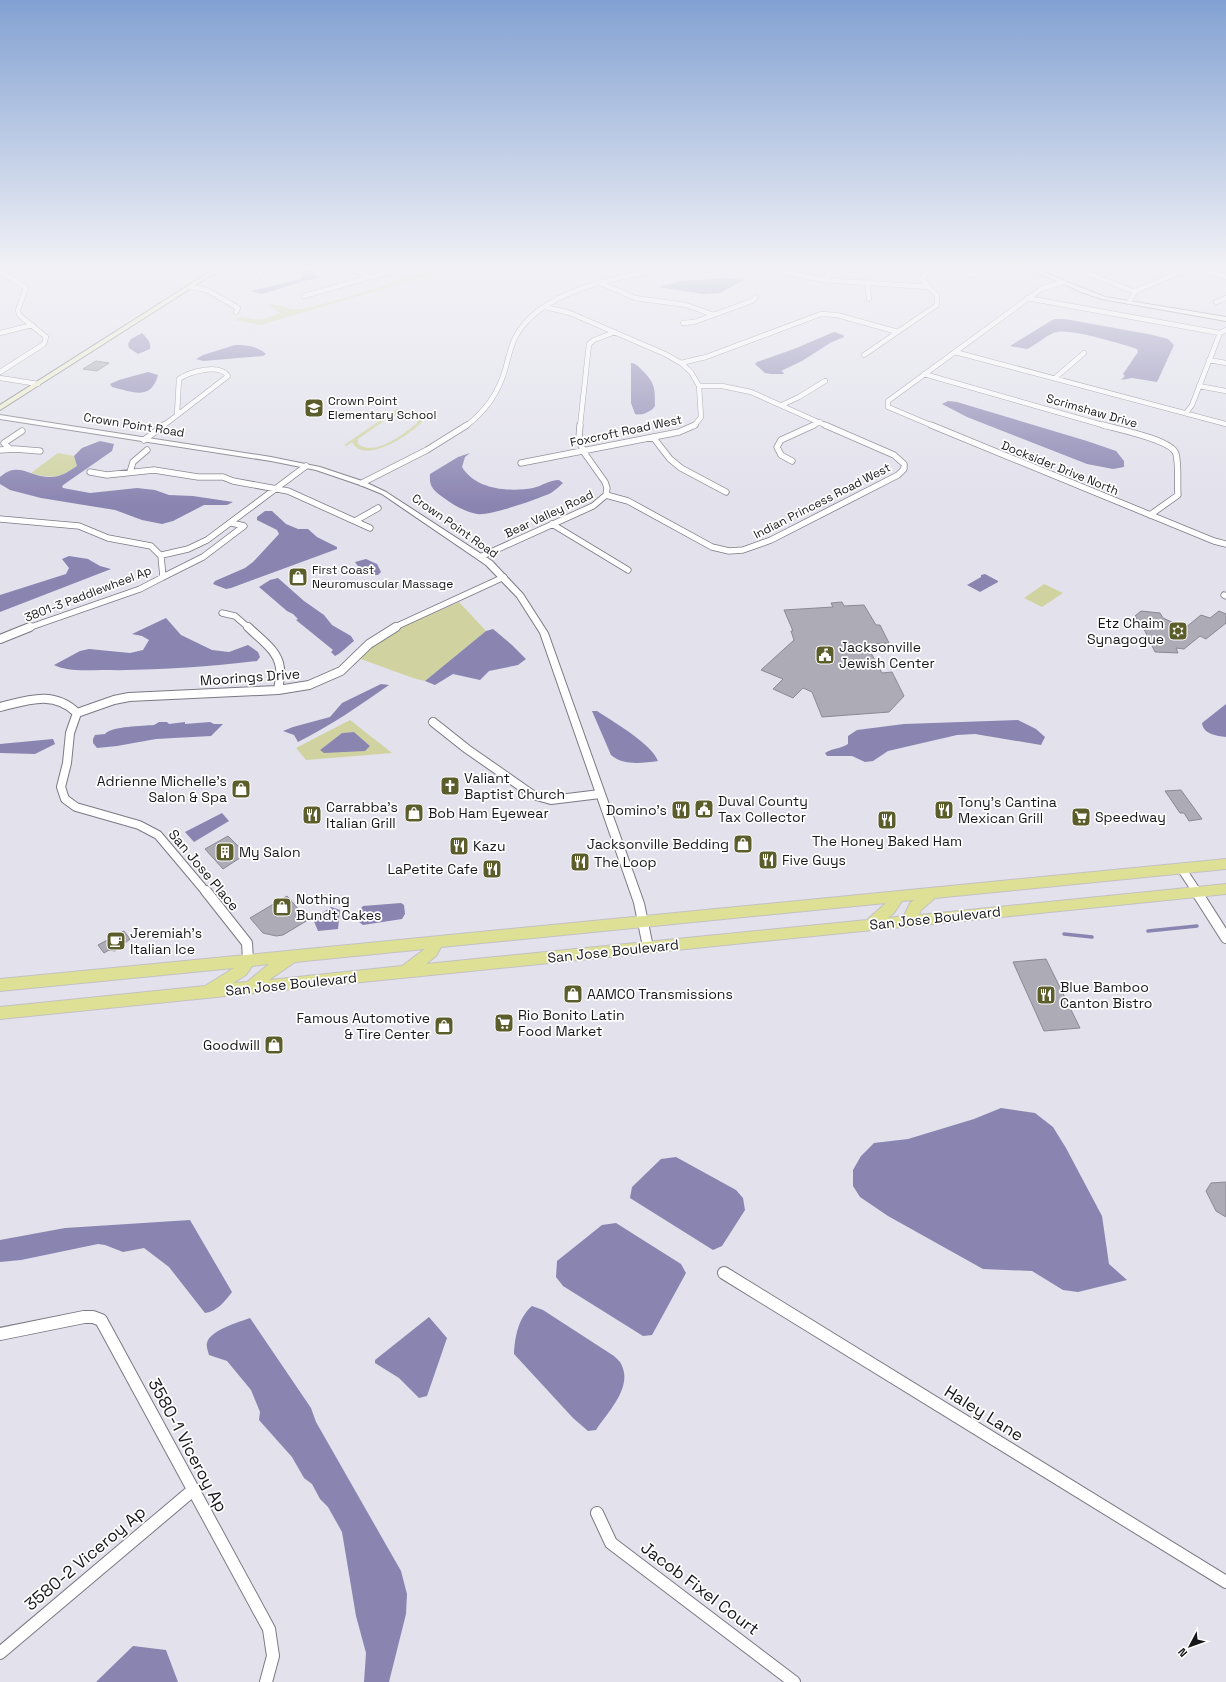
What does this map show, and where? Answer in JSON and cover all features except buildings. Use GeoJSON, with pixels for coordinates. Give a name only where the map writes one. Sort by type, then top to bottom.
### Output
{"type":"FeatureCollection","features":[{"type":"Feature","properties":{"kind":"main road"},"geometry":{"type":"LineString","coordinates":[[0,408],[95,347]]}},
{"type":"Feature","properties":{"kind":"main road","name":"San Jose Boulevard"},"geometry":{"type":"LineString","coordinates":[[0,985],[1226,864]]}},
{"type":"Feature","properties":{"kind":"main road","name":"San Jose Boulevard"},"geometry":{"type":"LineString","coordinates":[[0,1013],[1226,889]]}},
{"type":"Feature","properties":{"kind":"main road"},"geometry":{"type":"LineString","coordinates":[[909,921],[915,907],[933,892]]}},
{"type":"Feature","properties":{"kind":"main road"},"geometry":{"type":"LineString","coordinates":[[870,925],[889,910],[898,896]]}},
{"type":"Feature","properties":{"kind":"main road"},"geometry":{"type":"LineString","coordinates":[[405,972],[431,952],[436,942]]}},
{"type":"Feature","properties":{"kind":"main road"},"geometry":{"type":"LineString","coordinates":[[250,988],[264,975],[293,956]]}},
{"type":"Feature","properties":{"kind":"main road"},"geometry":{"type":"LineString","coordinates":[[207,992],[241,971],[248,960]]}},
{"type":"Feature","properties":{"kind":"street"},"geometry":{"type":"LineString","coordinates":[[0,372],[39,347]]}},
{"type":"Feature","properties":{"kind":"street"},"geometry":{"type":"LineString","coordinates":[[362,483],[459,430],[488,407],[505,375],[512,347]]}},
{"type":"Feature","properties":{"kind":"street","name":"Bear Valley Road"},"geometry":{"type":"LineString","coordinates":[[480,556],[593,506],[606,495],[607,488],[605,482],[583,451],[579,438],[589,347]]}},
{"type":"Feature","properties":{"kind":"street"},"geometry":{"type":"LineString","coordinates":[[650,347],[665,354],[681,364],[691,372],[699,386],[722,386],[741,389],[820,422]]}},
{"type":"Feature","properties":{"kind":"street"},"geometry":{"type":"LineString","coordinates":[[681,364],[731,347]]}},
{"type":"Feature","properties":{"kind":"street"},"geometry":{"type":"LineString","coordinates":[[864,354],[874,347]]}},
{"type":"Feature","properties":{"kind":"street"},"geometry":{"type":"LineString","coordinates":[[924,374],[961,347]]}},
{"type":"Feature","properties":{"kind":"street"},"geometry":{"type":"LineString","coordinates":[[1186,413],[1192,405],[1214,347]]}},
{"type":"Feature","properties":{"kind":"street"},"geometry":{"type":"LineString","coordinates":[[955,352],[1226,424]]}},
{"type":"Feature","properties":{"kind":"street"},"geometry":{"type":"LineString","coordinates":[[1055,378],[1084,353]]}},
{"type":"Feature","properties":{"kind":"street"},"geometry":{"type":"LineString","coordinates":[[1209,360],[1226,363]]}},
{"type":"Feature","properties":{"kind":"street"},"geometry":{"type":"LineString","coordinates":[[144,440],[228,376],[226,373],[216,370],[190,373],[179,379],[177,414]]}},
{"type":"Feature","properties":{"kind":"street","name":"Docksider Drive North"},"geometry":{"type":"LineString","coordinates":[[924,374],[888,401],[888,407],[1214,541],[1226,544]]}},
{"type":"Feature","properties":{"kind":"street","name":"Scrimshaw Drive"},"geometry":{"type":"LineString","coordinates":[[924,374],[1154,439],[1169,445],[1176,453],[1178,495],[1150,515]]}},
{"type":"Feature","properties":{"kind":"street"},"geometry":{"type":"LineString","coordinates":[[0,378],[38,384]]}},
{"type":"Feature","properties":{"kind":"street"},"geometry":{"type":"LineString","coordinates":[[782,406],[799,398],[825,381]]}},
{"type":"Feature","properties":{"kind":"street","name":"Foxcroft Road West"},"geometry":{"type":"LineString","coordinates":[[521,463],[679,432],[689,428],[699,421],[701,417],[699,386]]}},
{"type":"Feature","properties":{"kind":"street"},"geometry":{"type":"LineString","coordinates":[[1199,386],[1226,391]]}},
{"type":"Feature","properties":{"kind":"street","name":"Crown Point Road"},"geometry":{"type":"LineString","coordinates":[[0,417],[306,466],[330,472],[362,483],[399,503],[480,556],[504,577],[522,596],[544,633],[639,903],[648,947]]}},
{"type":"Feature","properties":{"kind":"street"},"geometry":{"type":"LineString","coordinates":[[792,461],[778,452],[776,447],[777,444],[782,440],[820,422]]}},
{"type":"Feature","properties":{"kind":"street","name":"Indian Princess Road West"},"geometry":{"type":"LineString","coordinates":[[606,495],[628,501],[712,547],[729,551],[744,550],[772,540],[898,475],[904,469],[904,464],[894,455],[820,422]]}},
{"type":"Feature","properties":{"kind":"street"},"geometry":{"type":"LineString","coordinates":[[9,448],[4,443],[22,431]]}},
{"type":"Feature","properties":{"kind":"street"},"geometry":{"type":"LineString","coordinates":[[653,437],[670,459],[681,468],[726,492]]}},
{"type":"Feature","properties":{"kind":"street"},"geometry":{"type":"LineString","coordinates":[[0,450],[9,448],[30,451],[40,450]]}},
{"type":"Feature","properties":{"kind":"street"},"geometry":{"type":"LineString","coordinates":[[130,472],[133,460],[147,450]]}},
{"type":"Feature","properties":{"kind":"street"},"geometry":{"type":"LineString","coordinates":[[162,555],[197,545],[207,540],[232,523],[306,466]]}},
{"type":"Feature","properties":{"kind":"street"},"geometry":{"type":"LineString","coordinates":[[90,472],[107,475],[154,470],[198,477],[223,477],[233,481],[288,491],[370,528]]}},
{"type":"Feature","properties":{"kind":"street"},"geometry":{"type":"LineString","coordinates":[[355,521],[378,508]]}},
{"type":"Feature","properties":{"kind":"street","name":"3801-3 Paddlewheel Ap"},"geometry":{"type":"LineString","coordinates":[[0,519],[79,526],[108,538],[151,546],[157,549],[162,555],[163,577],[140,589],[63,615],[0,639]]}},
{"type":"Feature","properties":{"kind":"street"},"geometry":{"type":"LineString","coordinates":[[163,577],[202,557],[244,526],[232,523]]}},
{"type":"Feature","properties":{"kind":"street"},"geometry":{"type":"LineString","coordinates":[[552,524],[628,570]]}},
{"type":"Feature","properties":{"kind":"street","name":"Moorings Drive"},"geometry":{"type":"LineString","coordinates":[[77,713],[114,700],[129,697],[278,690],[309,685],[332,676],[350,664],[379,636],[504,577]]}},
{"type":"Feature","properties":{"kind":"street"},"geometry":{"type":"LineString","coordinates":[[222,613],[235,616],[273,650],[280,668],[278,690]]}},
{"type":"Feature","properties":{"kind":"street"},"geometry":{"type":"LineString","coordinates":[[0,707],[44,699],[57,700],[67,704],[77,713]]}},
{"type":"Feature","properties":{"kind":"street","name":"San Jose Place"},"geometry":{"type":"LineString","coordinates":[[77,713],[70,733],[61,787],[65,799],[76,807],[139,825],[158,835],[186,867],[247,943],[248,960]]}},
{"type":"Feature","properties":{"kind":"street"},"geometry":{"type":"LineString","coordinates":[[433,722],[473,753],[533,795],[551,800],[600,794]]}},
{"type":"Feature","properties":{"kind":"street"},"geometry":{"type":"LineString","coordinates":[[1181,868],[1226,938]]}},
{"type":"Feature","properties":{"kind":"street","name":"Haley Lane"},"geometry":{"type":"LineString","coordinates":[[724,1273],[1226,1582]]}},
{"type":"Feature","properties":{"kind":"street","name":"3580-1 Viceroy Ap"},"geometry":{"type":"LineString","coordinates":[[0,1334],[84,1317],[93,1317],[101,1320],[269,1629],[274,1648],[271,1669],[266,1682]]}},
{"type":"Feature","properties":{"kind":"street","name":"3580-2 Viceroy Ap"},"geometry":{"type":"LineString","coordinates":[[0,1653],[193,1490]]}},
{"type":"Feature","properties":{"kind":"street","name":"Jacob Fixel Court"},"geometry":{"type":"LineString","coordinates":[[597,1513],[611,1543],[794,1682]]}},
{"type":"Feature","properties":{"kind":"green space"},"geometry":{"type":"Polygon","coordinates":[[[397,409],[401,410],[398,412],[416,413],[423,420],[408,434],[387,446],[366,451],[358,449],[352,442],[347,446],[344,445],[397,409]],[[405,414],[390,417],[358,439],[358,444],[373,448],[381,446],[397,438],[417,423],[418,419],[413,415],[405,414]]]}},
{"type":"Feature","properties":{"kind":"green space"},"geometry":{"type":"Polygon","coordinates":[[[58,453],[74,456],[77,466],[66,473],[50,477],[31,473],[58,453]]]}},
{"type":"Feature","properties":{"kind":"green space"},"geometry":{"type":"Polygon","coordinates":[[[1044,584],[1063,593],[1042,607],[1024,598],[1044,584]]]}},
{"type":"Feature","properties":{"kind":"green space"},"geometry":{"type":"Polygon","coordinates":[[[459,602],[486,631],[425,681],[358,658],[376,642],[402,627],[459,602]]]}},
{"type":"Feature","properties":{"kind":"green space"},"geometry":{"type":"Polygon","coordinates":[[[350,720],[392,753],[306,760],[296,748],[350,720]],[[354,732],[342,733],[320,750],[370,746],[354,732]]]}},
{"type":"Feature","properties":{"kind":"shaded area"},"geometry":{"type":"Polygon","coordinates":[[[150,347],[150,349],[138,354],[129,348],[150,347]]]}},
{"type":"Feature","properties":{"kind":"shaded area"},"geometry":{"type":"Polygon","coordinates":[[[227,347],[254,347],[263,351],[266,354],[263,356],[203,361],[196,359],[203,355],[227,347]]]}},
{"type":"Feature","properties":{"kind":"shaded area"},"geometry":{"type":"Polygon","coordinates":[[[798,347],[823,347],[802,361],[781,371],[784,373],[783,374],[765,373],[755,364],[757,362],[798,347]]]}},
{"type":"Feature","properties":{"kind":"shaded area"},"geometry":{"type":"Polygon","coordinates":[[[1132,347],[1173,347],[1157,382],[1132,378],[1121,380],[1125,376],[1123,374],[1138,352],[1137,349],[1132,347]]]}},
{"type":"Feature","properties":{"kind":"shaded area"},"geometry":{"type":"Polygon","coordinates":[[[631,363],[636,365],[646,374],[652,382],[655,394],[655,406],[643,414],[635,414],[631,403],[631,363]]]}},
{"type":"Feature","properties":{"kind":"shaded area"},"geometry":{"type":"Polygon","coordinates":[[[148,372],[158,375],[151,389],[146,392],[140,393],[127,391],[112,387],[110,384],[119,380],[148,372]]]}},
{"type":"Feature","properties":{"kind":"shaded area"},"geometry":{"type":"Polygon","coordinates":[[[948,401],[957,402],[1116,451],[1124,461],[1124,467],[1113,469],[1087,464],[967,417],[942,404],[948,401]]]}},
{"type":"Feature","properties":{"kind":"shaded area"},"geometry":{"type":"Polygon","coordinates":[[[100,441],[114,444],[112,451],[62,486],[63,488],[90,493],[137,488],[155,490],[169,495],[193,496],[233,502],[227,505],[204,505],[173,521],[162,524],[142,520],[115,510],[41,498],[10,490],[0,484],[0,477],[6,472],[12,470],[24,471],[48,477],[56,477],[63,474],[77,466],[74,456],[82,448],[100,441]]]}},
{"type":"Feature","properties":{"kind":"shaded area"},"geometry":{"type":"Polygon","coordinates":[[[470,453],[465,457],[462,467],[468,475],[484,485],[494,488],[514,490],[533,488],[555,480],[559,480],[563,483],[551,493],[514,506],[483,514],[468,512],[451,503],[432,488],[430,474],[458,457],[470,453]]]}},
{"type":"Feature","properties":{"kind":"shaded area"},"geometry":{"type":"Polygon","coordinates":[[[265,511],[272,511],[286,524],[298,529],[308,529],[317,537],[337,547],[337,549],[231,588],[226,589],[213,584],[215,581],[245,568],[253,562],[279,534],[277,530],[257,520],[257,517],[265,511]]]}},
{"type":"Feature","properties":{"kind":"shaded area"},"geometry":{"type":"Polygon","coordinates":[[[69,556],[88,559],[100,566],[111,569],[0,612],[0,595],[66,574],[69,568],[62,559],[69,556]]]}},
{"type":"Feature","properties":{"kind":"shaded area"},"geometry":{"type":"Polygon","coordinates":[[[366,559],[377,564],[381,572],[378,575],[371,575],[365,572],[359,568],[355,562],[366,559]]]}},
{"type":"Feature","properties":{"kind":"shaded area"},"geometry":{"type":"Polygon","coordinates":[[[985,574],[998,582],[980,592],[967,585],[981,577],[981,575],[985,574]]]}},
{"type":"Feature","properties":{"kind":"shaded area"},"geometry":{"type":"Polygon","coordinates":[[[278,578],[304,601],[324,615],[332,625],[351,636],[354,641],[335,656],[331,652],[333,650],[296,620],[298,619],[293,614],[287,611],[259,587],[270,580],[278,578]]]}},
{"type":"Feature","properties":{"kind":"shaded area"},"geometry":{"type":"Polygon","coordinates":[[[166,618],[181,635],[212,650],[229,652],[248,645],[258,652],[260,657],[257,661],[199,667],[160,669],[77,670],[65,669],[54,665],[80,651],[89,649],[130,653],[143,650],[149,640],[142,636],[132,634],[166,618]]]}},
{"type":"Feature","properties":{"kind":"shaded area"},"geometry":{"type":"Polygon","coordinates":[[[493,629],[526,659],[518,665],[489,671],[480,680],[453,674],[435,685],[425,681],[486,631],[493,629]]]}},
{"type":"Feature","properties":{"kind":"shaded area"},"geometry":{"type":"Polygon","coordinates":[[[381,684],[389,685],[333,722],[298,742],[294,735],[283,731],[330,717],[342,703],[381,684]]]}},
{"type":"Feature","properties":{"kind":"shaded area"},"geometry":{"type":"Polygon","coordinates":[[[1226,704],[1226,737],[1215,735],[1205,730],[1202,723],[1226,704]]]}},
{"type":"Feature","properties":{"kind":"shaded area"},"geometry":{"type":"Polygon","coordinates":[[[592,711],[597,711],[640,740],[654,754],[658,761],[633,763],[621,761],[611,755],[592,711]]]}},
{"type":"Feature","properties":{"kind":"shaded area"},"geometry":{"type":"Polygon","coordinates":[[[1018,720],[1036,729],[1045,737],[1041,745],[975,734],[957,735],[888,751],[873,761],[865,762],[852,756],[827,756],[825,753],[848,744],[848,736],[857,730],[904,724],[1018,720]]]}},
{"type":"Feature","properties":{"kind":"shaded area"},"geometry":{"type":"Polygon","coordinates":[[[159,722],[167,722],[169,724],[185,722],[185,724],[210,722],[214,724],[223,724],[211,736],[156,739],[97,748],[93,743],[95,735],[105,734],[114,729],[154,725],[159,722]]]}},
{"type":"Feature","properties":{"kind":"shaded area"},"geometry":{"type":"Polygon","coordinates":[[[354,732],[370,746],[365,751],[324,753],[320,750],[342,733],[354,732]]]}},
{"type":"Feature","properties":{"kind":"shaded area"},"geometry":{"type":"Polygon","coordinates":[[[53,739],[55,744],[35,754],[0,753],[0,744],[53,739]]]}},
{"type":"Feature","properties":{"kind":"shaded area"},"geometry":{"type":"Polygon","coordinates":[[[222,813],[229,821],[194,842],[185,832],[222,813]]]}},
{"type":"Feature","properties":{"kind":"shaded area"},"geometry":{"type":"Polygon","coordinates":[[[401,903],[404,905],[405,914],[402,919],[363,925],[359,922],[360,909],[363,906],[401,903]]]}},
{"type":"Feature","properties":{"kind":"shaded area"},"geometry":{"type":"Polygon","coordinates":[[[331,907],[340,910],[338,929],[318,931],[313,919],[331,907]]]}},
{"type":"Feature","properties":{"kind":"shaded area"},"geometry":{"type":"Polygon","coordinates":[[[1001,1108],[1035,1113],[1053,1127],[1066,1148],[1102,1216],[1109,1264],[1127,1280],[1078,1292],[1063,1290],[1032,1271],[983,1269],[888,1216],[860,1197],[853,1186],[853,1170],[861,1156],[874,1143],[908,1139],[974,1119],[1001,1108]]]}},
{"type":"Feature","properties":{"kind":"shaded area"},"geometry":{"type":"Polygon","coordinates":[[[676,1157],[736,1190],[743,1198],[745,1210],[722,1246],[713,1250],[630,1198],[632,1187],[661,1159],[676,1157]]]}},
{"type":"Feature","properties":{"kind":"shaded area"},"geometry":{"type":"Polygon","coordinates":[[[190,1220],[232,1292],[224,1302],[210,1312],[205,1313],[169,1267],[144,1248],[123,1252],[98,1244],[21,1260],[0,1262],[0,1240],[65,1228],[190,1220]]]}},
{"type":"Feature","properties":{"kind":"shaded area"},"geometry":{"type":"Polygon","coordinates":[[[616,1223],[681,1264],[686,1273],[652,1335],[643,1336],[563,1286],[556,1277],[557,1261],[602,1225],[616,1223]]]}},
{"type":"Feature","properties":{"kind":"shaded area"},"geometry":{"type":"Polygon","coordinates":[[[532,1306],[543,1310],[614,1356],[619,1361],[624,1374],[624,1383],[617,1400],[596,1430],[588,1431],[573,1418],[514,1354],[516,1335],[520,1322],[532,1306]]]}},
{"type":"Feature","properties":{"kind":"shaded area"},"geometry":{"type":"Polygon","coordinates":[[[429,1317],[447,1338],[427,1396],[419,1398],[399,1378],[375,1363],[375,1360],[429,1317]]]}},
{"type":"Feature","properties":{"kind":"shaded area"},"geometry":{"type":"Polygon","coordinates":[[[250,1318],[311,1408],[316,1422],[401,1571],[407,1594],[406,1614],[389,1682],[364,1682],[366,1653],[356,1616],[342,1532],[328,1507],[320,1499],[312,1484],[304,1478],[292,1457],[259,1420],[260,1412],[251,1390],[227,1361],[209,1355],[207,1343],[213,1334],[232,1324],[250,1318]]]}},
{"type":"Feature","properties":{"kind":"shaded area"},"geometry":{"type":"Polygon","coordinates":[[[133,1646],[166,1650],[178,1682],[96,1682],[133,1646]]]}},
{"type":"Feature","properties":{"kind":"waterway"},"geometry":{"type":"LineString","coordinates":[[1148,931],[1197,926]]}},
{"type":"Feature","properties":{"kind":"waterway"},"geometry":{"type":"LineString","coordinates":[[1064,934],[1092,937]]}},
{"type":"Feature","properties":{"kind":"place","name":"Crown Point Elementary School"},"geometry":{"type":"Point","coordinates":[314,408]}},
{"type":"Feature","properties":{"kind":"place","name":"First Coast Neuromuscular Massage"},"geometry":{"type":"Point","coordinates":[298,577]}},
{"type":"Feature","properties":{"kind":"place","name":"Etz Chaim Synagogue"},"geometry":{"type":"Point","coordinates":[1178,631]}},
{"type":"Feature","properties":{"kind":"place","name":"Jacksonville Jewish Center"},"geometry":{"type":"Point","coordinates":[825,655]}},
{"type":"Feature","properties":{"kind":"place","name":"Valiant Baptist Church"},"geometry":{"type":"Point","coordinates":[450,786]}},
{"type":"Feature","properties":{"kind":"place","name":"Adrienne Michelle's Salon & Spa"},"geometry":{"type":"Point","coordinates":[241,789]}},
{"type":"Feature","properties":{"kind":"place","name":"Duval County Tax Collector"},"geometry":{"type":"Point","coordinates":[704,809]}},
{"type":"Feature","properties":{"kind":"place","name":"Domino's"},"geometry":{"type":"Point","coordinates":[681,810]}},
{"type":"Feature","properties":{"kind":"place","name":"Tony's Cantina Mexican Grill"},"geometry":{"type":"Point","coordinates":[944,810]}},
{"type":"Feature","properties":{"kind":"place","name":"Bob Ham Eyewear"},"geometry":{"type":"Point","coordinates":[414,813]}},
{"type":"Feature","properties":{"kind":"place","name":"Carrabba's Italian Grill"},"geometry":{"type":"Point","coordinates":[312,815]}},
{"type":"Feature","properties":{"kind":"place","name":"Speedway"},"geometry":{"type":"Point","coordinates":[1081,817]}},
{"type":"Feature","properties":{"kind":"place","name":"The Honey Baked Ham"},"geometry":{"type":"Point","coordinates":[887,820]}},
{"type":"Feature","properties":{"kind":"place","name":"Jacksonville Bedding"},"geometry":{"type":"Point","coordinates":[743,844]}},
{"type":"Feature","properties":{"kind":"place","name":"Kazu"},"geometry":{"type":"Point","coordinates":[459,846]}},
{"type":"Feature","properties":{"kind":"place","name":"My Salon"},"geometry":{"type":"Point","coordinates":[225,852]}},
{"type":"Feature","properties":{"kind":"place","name":"Five Guys"},"geometry":{"type":"Point","coordinates":[768,860]}},
{"type":"Feature","properties":{"kind":"place","name":"The Loop"},"geometry":{"type":"Point","coordinates":[580,862]}},
{"type":"Feature","properties":{"kind":"place","name":"LaPetite Cafe"},"geometry":{"type":"Point","coordinates":[492,869]}},
{"type":"Feature","properties":{"kind":"place","name":"Nothing Bundt Cakes"},"geometry":{"type":"Point","coordinates":[282,907]}},
{"type":"Feature","properties":{"kind":"place","name":"Jeremiah's Italian Ice"},"geometry":{"type":"Point","coordinates":[116,941]}},
{"type":"Feature","properties":{"kind":"place","name":"AAMCO Transmissions"},"geometry":{"type":"Point","coordinates":[573,994]}},
{"type":"Feature","properties":{"kind":"place","name":"Blue Bamboo Canton Bistro"},"geometry":{"type":"Point","coordinates":[1046,995]}},
{"type":"Feature","properties":{"kind":"place","name":"Rio Bonito Latin Food Market"},"geometry":{"type":"Point","coordinates":[504,1023]}},
{"type":"Feature","properties":{"kind":"place","name":"Famous Automotive & Tire Center"},"geometry":{"type":"Point","coordinates":[444,1026]}},
{"type":"Feature","properties":{"kind":"place","name":"Goodwill"},"geometry":{"type":"Point","coordinates":[274,1045]}}]}
